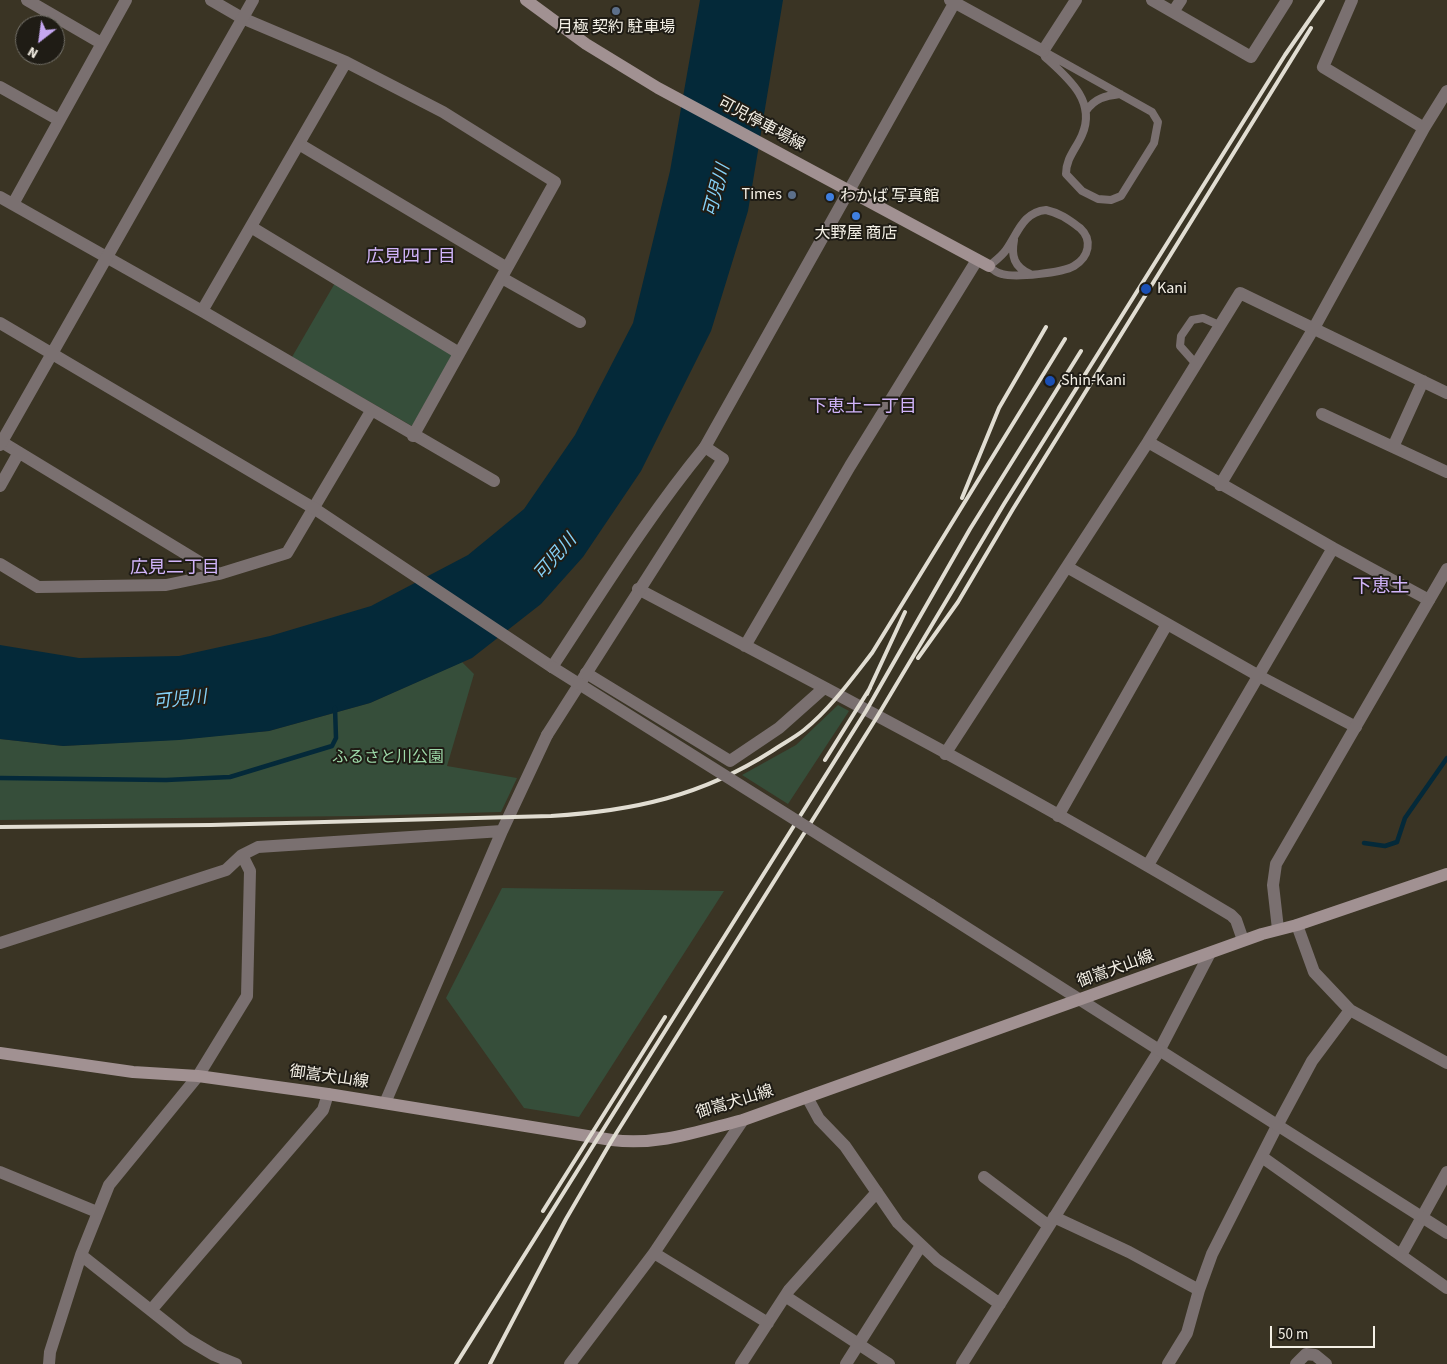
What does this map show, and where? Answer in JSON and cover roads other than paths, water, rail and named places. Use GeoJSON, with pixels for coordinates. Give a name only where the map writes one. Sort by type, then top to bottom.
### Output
{"type":"FeatureCollection","features":[{"type":"Feature","properties":{"kind":"main road","name":"可児停車場線"},"geometry":{"type":"LineString","coordinates":[[526,0],[586,44],[658,88],[989,266]]}},
{"type":"Feature","properties":{"kind":"main road","name":"御嵩犬山線"},"geometry":{"type":"LineString","coordinates":[[0,1053],[134,1072],[198,1076],[328,1094],[627,1142],[668,1140],[743,1120],[1243,940],[1297,925],[1447,874]]}},
{"type":"Feature","properties":{"kind":"street"},"geometry":{"type":"LineString","coordinates":[[27,0],[101,43]]}},
{"type":"Feature","properties":{"kind":"street"},"geometry":{"type":"LineString","coordinates":[[13,204],[126,0]]}},
{"type":"Feature","properties":{"kind":"street"},"geometry":{"type":"LineString","coordinates":[[210,0],[242,18],[346,62],[443,112],[555,182],[413,436]]}},
{"type":"Feature","properties":{"kind":"street"},"geometry":{"type":"LineString","coordinates":[[219,574],[1,443],[253,0]]}},
{"type":"Feature","properties":{"kind":"street"},"geometry":{"type":"LineString","coordinates":[[552,667],[677,481],[705,447],[954,1],[1043,52],[1076,0]]}},
{"type":"Feature","properties":{"kind":"street"},"geometry":{"type":"LineString","coordinates":[[1152,0],[1251,57],[1287,0]]}},
{"type":"Feature","properties":{"kind":"street"},"geometry":{"type":"LineString","coordinates":[[1173,12],[1181,0]]}},
{"type":"Feature","properties":{"kind":"street"},"geometry":{"type":"LineString","coordinates":[[1352,0],[1323,67],[1424,128]]}},
{"type":"Feature","properties":{"kind":"street"},"geometry":{"type":"LineString","coordinates":[[202,310],[346,62]]}},
{"type":"Feature","properties":{"kind":"street"},"geometry":{"type":"LineString","coordinates":[[0,87],[59,120]]}},
{"type":"Feature","properties":{"kind":"street"},"geometry":{"type":"LineString","coordinates":[[1220,485],[1314,328],[1424,128],[1447,91]]}},
{"type":"Feature","properties":{"kind":"street"},"geometry":{"type":"LineString","coordinates":[[299,144],[580,322]]}},
{"type":"Feature","properties":{"kind":"street"},"geometry":{"type":"LineString","coordinates":[[0,197],[202,310],[413,436],[494,481]]}},
{"type":"Feature","properties":{"kind":"street"},"geometry":{"type":"LineString","coordinates":[[251,227],[459,353]]}},
{"type":"Feature","properties":{"kind":"street"},"geometry":{"type":"LineString","coordinates":[[745,646],[850,466],[977,260]]}},
{"type":"Feature","properties":{"kind":"street"},"geometry":{"type":"LineString","coordinates":[[945,754],[1148,442],[1240,293],[1447,393]]}},
{"type":"Feature","properties":{"kind":"street"},"geometry":{"type":"LineString","coordinates":[[0,323],[314,509],[552,667],[1447,1233]]}},
{"type":"Feature","properties":{"kind":"street"},"geometry":{"type":"LineString","coordinates":[[1393,447],[1424,381]]}},
{"type":"Feature","properties":{"kind":"street"},"geometry":{"type":"LineString","coordinates":[[0,564],[38,587],[166,585],[219,574],[287,553],[371,411]]}},
{"type":"Feature","properties":{"kind":"street"},"geometry":{"type":"LineString","coordinates":[[1322,414],[1447,472]]}},
{"type":"Feature","properties":{"kind":"street"},"geometry":{"type":"LineString","coordinates":[[1148,442],[1220,485],[1429,600]]}},
{"type":"Feature","properties":{"kind":"street"},"geometry":{"type":"LineString","coordinates":[[385,1104],[502,831],[547,735],[638,589],[723,459],[705,447]]}},
{"type":"Feature","properties":{"kind":"street"},"geometry":{"type":"LineString","coordinates":[[0,486],[18,454]]}},
{"type":"Feature","properties":{"kind":"street"},"geometry":{"type":"LineString","coordinates":[[1148,866],[1333,548]]}},
{"type":"Feature","properties":{"kind":"street"},"geometry":{"type":"LineString","coordinates":[[1067,567],[1259,676],[1356,727]]}},
{"type":"Feature","properties":{"kind":"street"},"geometry":{"type":"LineString","coordinates":[[1278,930],[1273,885],[1276,864],[1447,569]]}},
{"type":"Feature","properties":{"kind":"street"},"geometry":{"type":"LineString","coordinates":[[638,589],[824,688],[1148,866],[1231,915],[1236,920],[1243,940]]}},
{"type":"Feature","properties":{"kind":"street"},"geometry":{"type":"LineString","coordinates":[[1058,816],[1168,624]]}},
{"type":"Feature","properties":{"kind":"street"},"geometry":{"type":"LineString","coordinates":[[586,673],[730,761],[779,728],[824,688]]}},
{"type":"Feature","properties":{"kind":"street"},"geometry":{"type":"LineString","coordinates":[[0,943],[226,870],[242,855],[258,847],[502,831]]}},
{"type":"Feature","properties":{"kind":"street"},"geometry":{"type":"LineString","coordinates":[[49,1364],[50,1352],[81,1255],[109,1186],[198,1076],[247,996],[250,870],[242,855]]}},
{"type":"Feature","properties":{"kind":"street"},"geometry":{"type":"LineString","coordinates":[[1297,925],[1314,972],[1350,1010],[1447,1063]]}},
{"type":"Feature","properties":{"kind":"street"},"geometry":{"type":"LineString","coordinates":[[962,1364],[1159,1051],[1210,952]]}},
{"type":"Feature","properties":{"kind":"street"},"geometry":{"type":"LineString","coordinates":[[1168,1364],[1188,1333],[1199,1290],[1212,1254],[1277,1126],[1312,1061],[1350,1010]]}},
{"type":"Feature","properties":{"kind":"street"},"geometry":{"type":"LineString","coordinates":[[152,1309],[323,1110],[328,1094]]}},
{"type":"Feature","properties":{"kind":"street"},"geometry":{"type":"LineString","coordinates":[[807,1097],[819,1119],[845,1146],[898,1223],[920,1247],[1000,1304]]}},
{"type":"Feature","properties":{"kind":"street"},"geometry":{"type":"LineString","coordinates":[[570,1364],[654,1252],[743,1120]]}},
{"type":"Feature","properties":{"kind":"street"},"geometry":{"type":"LineString","coordinates":[[1262,1157],[1447,1288]]}},
{"type":"Feature","properties":{"kind":"street"},"geometry":{"type":"LineString","coordinates":[[0,1172],[97,1212]]}},
{"type":"Feature","properties":{"kind":"street"},"geometry":{"type":"LineString","coordinates":[[1401,1255],[1447,1172]]}},
{"type":"Feature","properties":{"kind":"street"},"geometry":{"type":"LineString","coordinates":[[984,1177],[1052,1221],[1129,1252],[1199,1290]]}},
{"type":"Feature","properties":{"kind":"street"},"geometry":{"type":"LineString","coordinates":[[741,1364],[785,1296],[877,1192]]}},
{"type":"Feature","properties":{"kind":"street"},"geometry":{"type":"LineString","coordinates":[[846,1364],[920,1247]]}},
{"type":"Feature","properties":{"kind":"street"},"geometry":{"type":"LineString","coordinates":[[654,1252],[768,1322]]}},
{"type":"Feature","properties":{"kind":"street"},"geometry":{"type":"LineString","coordinates":[[81,1255],[152,1309],[187,1339],[214,1355],[236,1364]]}},
{"type":"Feature","properties":{"kind":"street"},"geometry":{"type":"LineString","coordinates":[[785,1296],[889,1364]]}},
{"type":"Feature","properties":{"kind":"street"},"geometry":{"type":"LineString","coordinates":[[1296,1364],[1306,1354],[1315,1355],[1326,1364]]}},
{"type":"Feature","properties":{"kind":"lane"},"geometry":{"type":"LineString","coordinates":[[1043,52],[1121,94],[1152,112],[1158,122],[1158,131],[1154,142],[1121,196],[1111,200],[1098,200],[1082,191],[1066,174],[1069,157],[1082,135],[1086,111],[1092,103],[1100,97],[1121,94]]}},
{"type":"Feature","properties":{"kind":"lane"},"geometry":{"type":"LineString","coordinates":[[1043,52],[1045,57],[1079,91],[1086,111]]}},
{"type":"Feature","properties":{"kind":"lane"},"geometry":{"type":"LineString","coordinates":[[1038,211],[1057,212],[1086,233],[1089,242],[1087,252],[1074,266],[1066,270],[1011,276],[996,272],[989,266],[1006,250],[1028,217],[1038,211]]}},
{"type":"Feature","properties":{"kind":"lane"},"geometry":{"type":"LineString","coordinates":[[1015,234],[1014,261],[1030,274]]}},
{"type":"Feature","properties":{"kind":"lane"},"geometry":{"type":"LineString","coordinates":[[1196,364],[1180,346],[1181,336],[1192,320],[1203,318],[1219,325]]}},
{"type":"Feature","properties":{"kind":"water","name":"可児川"},"geometry":{"type":"Polygon","coordinates":[[[700,0],[783,0],[748,211],[711,331],[641,471],[583,557],[541,604],[472,658],[370,703],[269,731],[179,740],[63,746],[0,739],[0,645],[79,658],[179,656],[270,636],[371,606],[468,555],[524,509],[575,435],[633,323],[670,171],[700,0]]]}},
{"type":"Feature","properties":{"kind":"waterway"},"geometry":{"type":"LineString","coordinates":[[0,778],[166,780],[230,777],[332,746],[336,738],[335,708]]}},
{"type":"Feature","properties":{"kind":"waterway"},"geometry":{"type":"LineString","coordinates":[[1364,843],[1385,846],[1397,842],[1405,818],[1447,758]]}},
{"type":"Feature","properties":{"kind":"railway"},"geometry":{"type":"LineString","coordinates":[[490,1364],[566,1219],[612,1140],[877,717],[1004,504],[1285,55],[1323,0]]}},
{"type":"Feature","properties":{"kind":"railway"},"geometry":{"type":"LineString","coordinates":[[918,658],[958,602],[1013,509],[1311,28]]}},
{"type":"Feature","properties":{"kind":"railway"},"geometry":{"type":"LineString","coordinates":[[962,498],[999,408],[1046,327]]}},
{"type":"Feature","properties":{"kind":"railway"},"geometry":{"type":"LineString","coordinates":[[0,827],[211,825],[581,814],[639,805],[666,798],[693,790],[746,767],[796,736],[814,722],[872,653],[1065,339]]}},
{"type":"Feature","properties":{"kind":"railway"},"geometry":{"type":"LineString","coordinates":[[456,1364],[866,711],[970,529],[1081,351]]}},
{"type":"Feature","properties":{"kind":"railway"},"geometry":{"type":"LineString","coordinates":[[867,694],[905,612]]}},
{"type":"Feature","properties":{"kind":"railway"},"geometry":{"type":"LineString","coordinates":[[825,760],[870,688]]}},
{"type":"Feature","properties":{"kind":"railway"},"geometry":{"type":"LineString","coordinates":[[543,1211],[665,1017]]}},
{"type":"Feature","properties":{"kind":"place","name":"月極 契約 駐車場"},"geometry":{"type":"Point","coordinates":[616,11]}},
{"type":"Feature","properties":{"kind":"place","name":"Times"},"geometry":{"type":"Point","coordinates":[792,195]}},
{"type":"Feature","properties":{"kind":"place","name":"わかば 写真館"},"geometry":{"type":"Point","coordinates":[830,197]}},
{"type":"Feature","properties":{"kind":"place","name":"大野屋 商店"},"geometry":{"type":"Point","coordinates":[856,216]}},
{"type":"Feature","properties":{"kind":"place","name":"Kani"},"geometry":{"type":"Point","coordinates":[1146,289]}},
{"type":"Feature","properties":{"kind":"place","name":"Shin-Kani"},"geometry":{"type":"Point","coordinates":[1050,381]}},
{"type":"Feature","properties":{"kind":"district","name":"広見四丁目"},"geometry":{"type":"Point","coordinates":[411,258]}},
{"type":"Feature","properties":{"kind":"district","name":"下恵土一丁目"},"geometry":{"type":"Point","coordinates":[863,408]}},
{"type":"Feature","properties":{"kind":"district","name":"広見二丁目"},"geometry":{"type":"Point","coordinates":[175,569]}},
{"type":"Feature","properties":{"kind":"district","name":"下恵土"},"geometry":{"type":"Point","coordinates":[1381,588]}},
{"type":"Feature","properties":{"kind":"park label","name":"ふるさと川公園"},"geometry":{"type":"Point","coordinates":[388,758]}}]}
